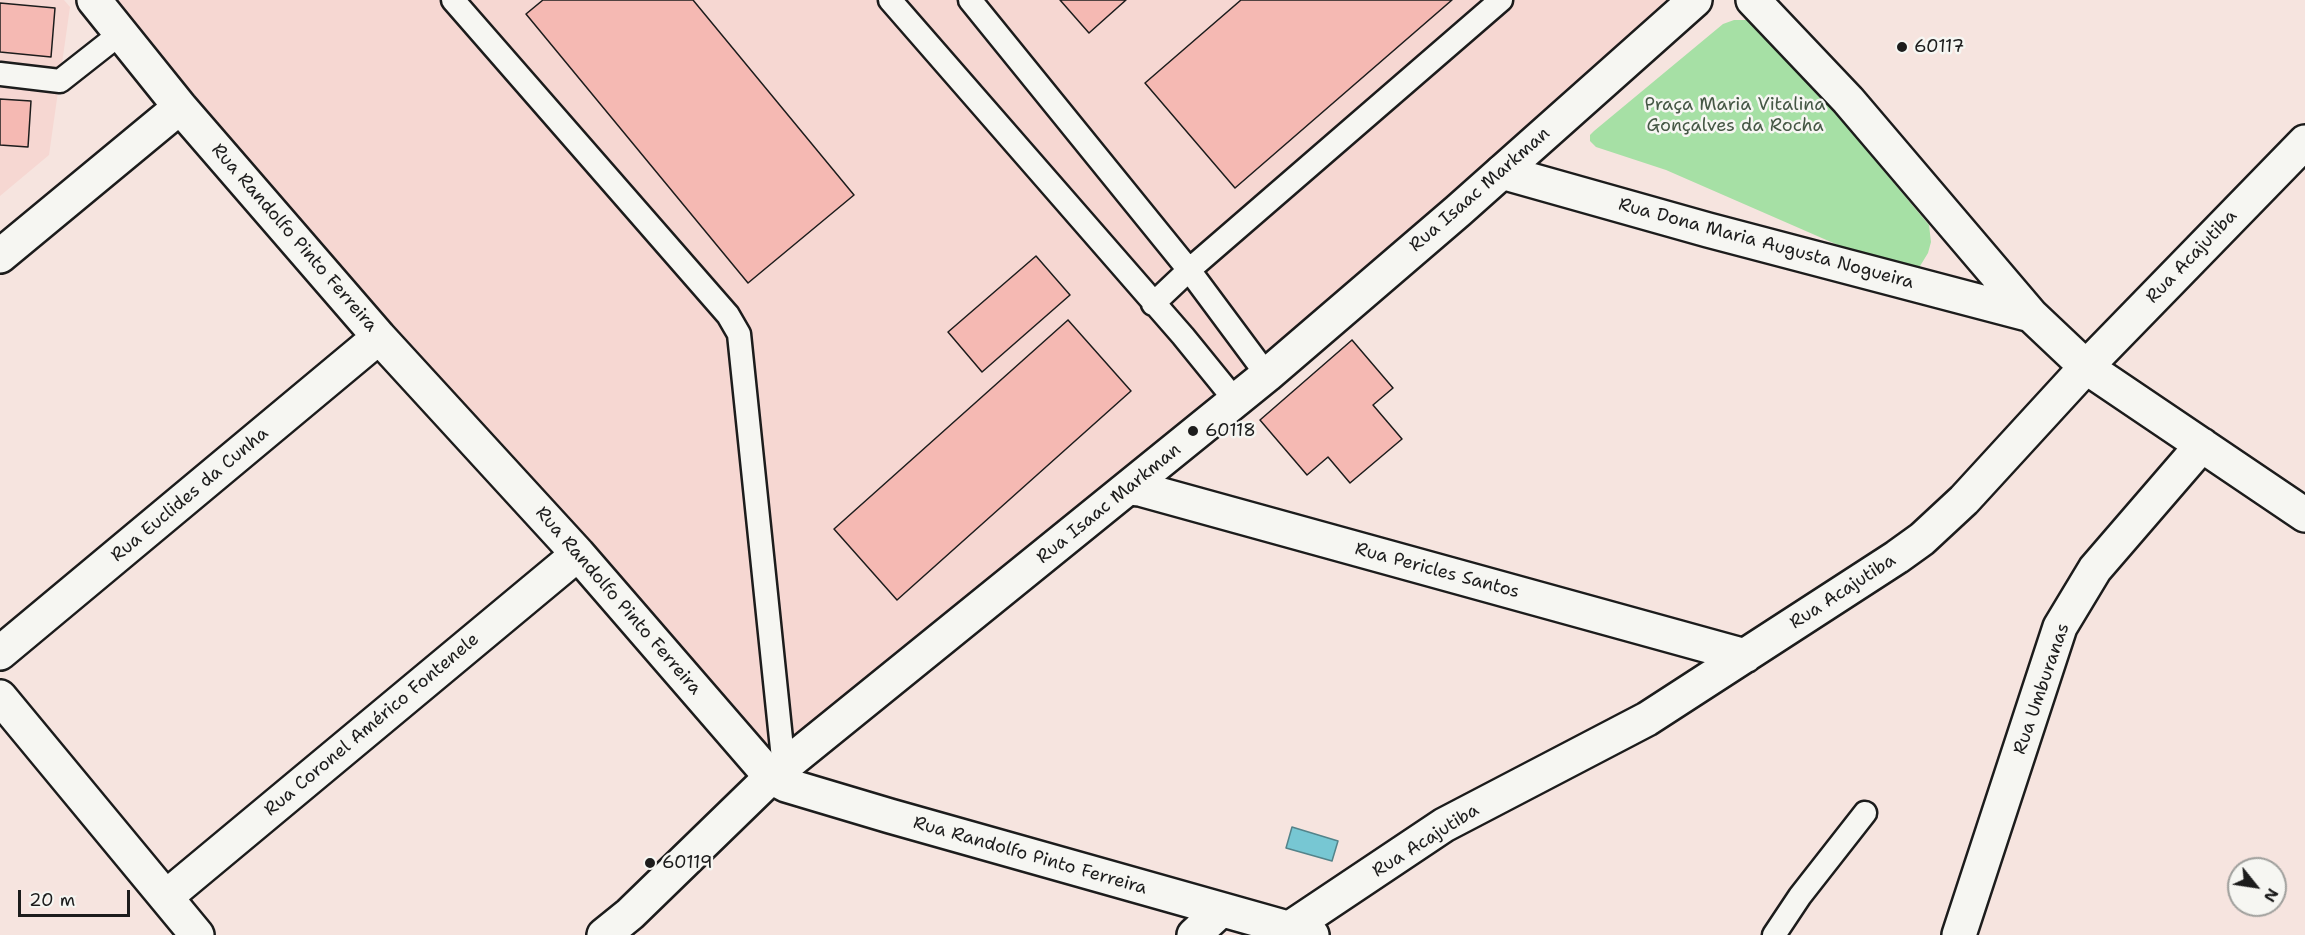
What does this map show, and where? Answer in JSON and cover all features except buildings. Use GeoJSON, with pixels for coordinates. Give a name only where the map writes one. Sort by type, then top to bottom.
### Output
{"type":"FeatureCollection","features":[{"type":"Feature","properties":{"kind":"street","name":"Rua Randolfo Pinto Ferreira"},"geometry":{"type":"LineString","coordinates":[[94,0],[180,107],[380,337],[786,785],[1301,932]]}},
{"type":"Feature","properties":{"kind":"street","name":"Rua Isaac Markman"},"geometry":{"type":"LineString","coordinates":[[603,935],[630,914],[777,773],[1267,375],[1502,172],[1695,0]]}},
{"type":"Feature","properties":{"kind":"street","name":"Rua Dona Maria Augusta Nogueira"},"geometry":{"type":"LineString","coordinates":[[1753,0],[1848,100],[2031,315],[2086,367],[2305,515]]}},
{"type":"Feature","properties":{"kind":"street"},"geometry":{"type":"LineString","coordinates":[[0,256],[180,107]]}},
{"type":"Feature","properties":{"kind":"street","name":"Rua Acajutiba"},"geometry":{"type":"LineString","coordinates":[[1301,932],[1444,825],[1647,719],[1922,538],[1964,500],[2086,367],[2305,142]]}},
{"type":"Feature","properties":{"kind":"street","name":"Rua Dona Maria Augusta Nogueira"},"geometry":{"type":"LineString","coordinates":[[1502,172],[1708,230],[2031,315]]}},
{"type":"Feature","properties":{"kind":"street","name":"Rua Euclides da Cunha"},"geometry":{"type":"LineString","coordinates":[[0,653],[380,337]]}},
{"type":"Feature","properties":{"kind":"street","name":"Rua Umburanas"},"geometry":{"type":"LineString","coordinates":[[1959,935],[2061,627],[2095,569],[2202,445]]}},
{"type":"Feature","properties":{"kind":"street","name":"Rua Pericles Santos"},"geometry":{"type":"LineString","coordinates":[[1129,488],[1140,489],[1744,656]]}},
{"type":"Feature","properties":{"kind":"street","name":"Rua Coronel Américo Fontenele"},"geometry":{"type":"LineString","coordinates":[[166,897],[578,554]]}},
{"type":"Feature","properties":{"kind":"street"},"geometry":{"type":"LineString","coordinates":[[0,697],[197,935]]}},
{"type":"Feature","properties":{"kind":"street"},"geometry":{"type":"LineString","coordinates":[[1194,935],[1221,910]]}},
{"type":"Feature","properties":{"kind":"lane"},"geometry":{"type":"LineString","coordinates":[[453,0],[728,315],[739,334],[777,773]]}},
{"type":"Feature","properties":{"kind":"lane"},"geometry":{"type":"LineString","coordinates":[[890,0],[1235,400]]}},
{"type":"Feature","properties":{"kind":"lane"},"geometry":{"type":"LineString","coordinates":[[970,0],[1189,270],[1267,375]]}},
{"type":"Feature","properties":{"kind":"lane"},"geometry":{"type":"LineString","coordinates":[[1153,304],[1189,270],[1501,0]]}},
{"type":"Feature","properties":{"kind":"lane"},"geometry":{"type":"LineString","coordinates":[[0,74],[60,81],[121,33]]}},
{"type":"Feature","properties":{"kind":"lane"},"geometry":{"type":"LineString","coordinates":[[1774,935],[1800,896],[1865,813]]}},
{"type":"Feature","properties":{"kind":"shaded area"},"geometry":{"type":"Polygon","coordinates":[[[0,0],[64,0],[70,7],[49,155],[0,196],[0,0]]]}},
{"type":"Feature","properties":{"kind":"shaded area"},"geometry":{"type":"Polygon","coordinates":[[[97,0],[1695,0],[763,783],[97,0]]]}},
{"type":"Feature","properties":{"kind":"green space","name":"Praça Maria Vitalina Gonçalves da Rocha"},"geometry":{"type":"Polygon","coordinates":[[[1734,20],[1750,20],[1766,30],[1929,225],[1931,242],[1928,253],[1917,271],[1902,273],[1666,170],[1596,147],[1590,141],[1590,135],[1594,131],[1723,24],[1734,20]]]}},
{"type":"Feature","properties":{"kind":"water"},"geometry":{"type":"Polygon","coordinates":[[[1292,827],[1338,841],[1332,861],[1286,848],[1292,827]]]}},
{"type":"Feature","properties":{"kind":"place","name":"60117"},"geometry":{"type":"Point","coordinates":[1902,47]}},
{"type":"Feature","properties":{"kind":"place","name":"60118"},"geometry":{"type":"Point","coordinates":[1193,431]}},
{"type":"Feature","properties":{"kind":"place","name":"60119"},"geometry":{"type":"Point","coordinates":[650,863]}}]}
